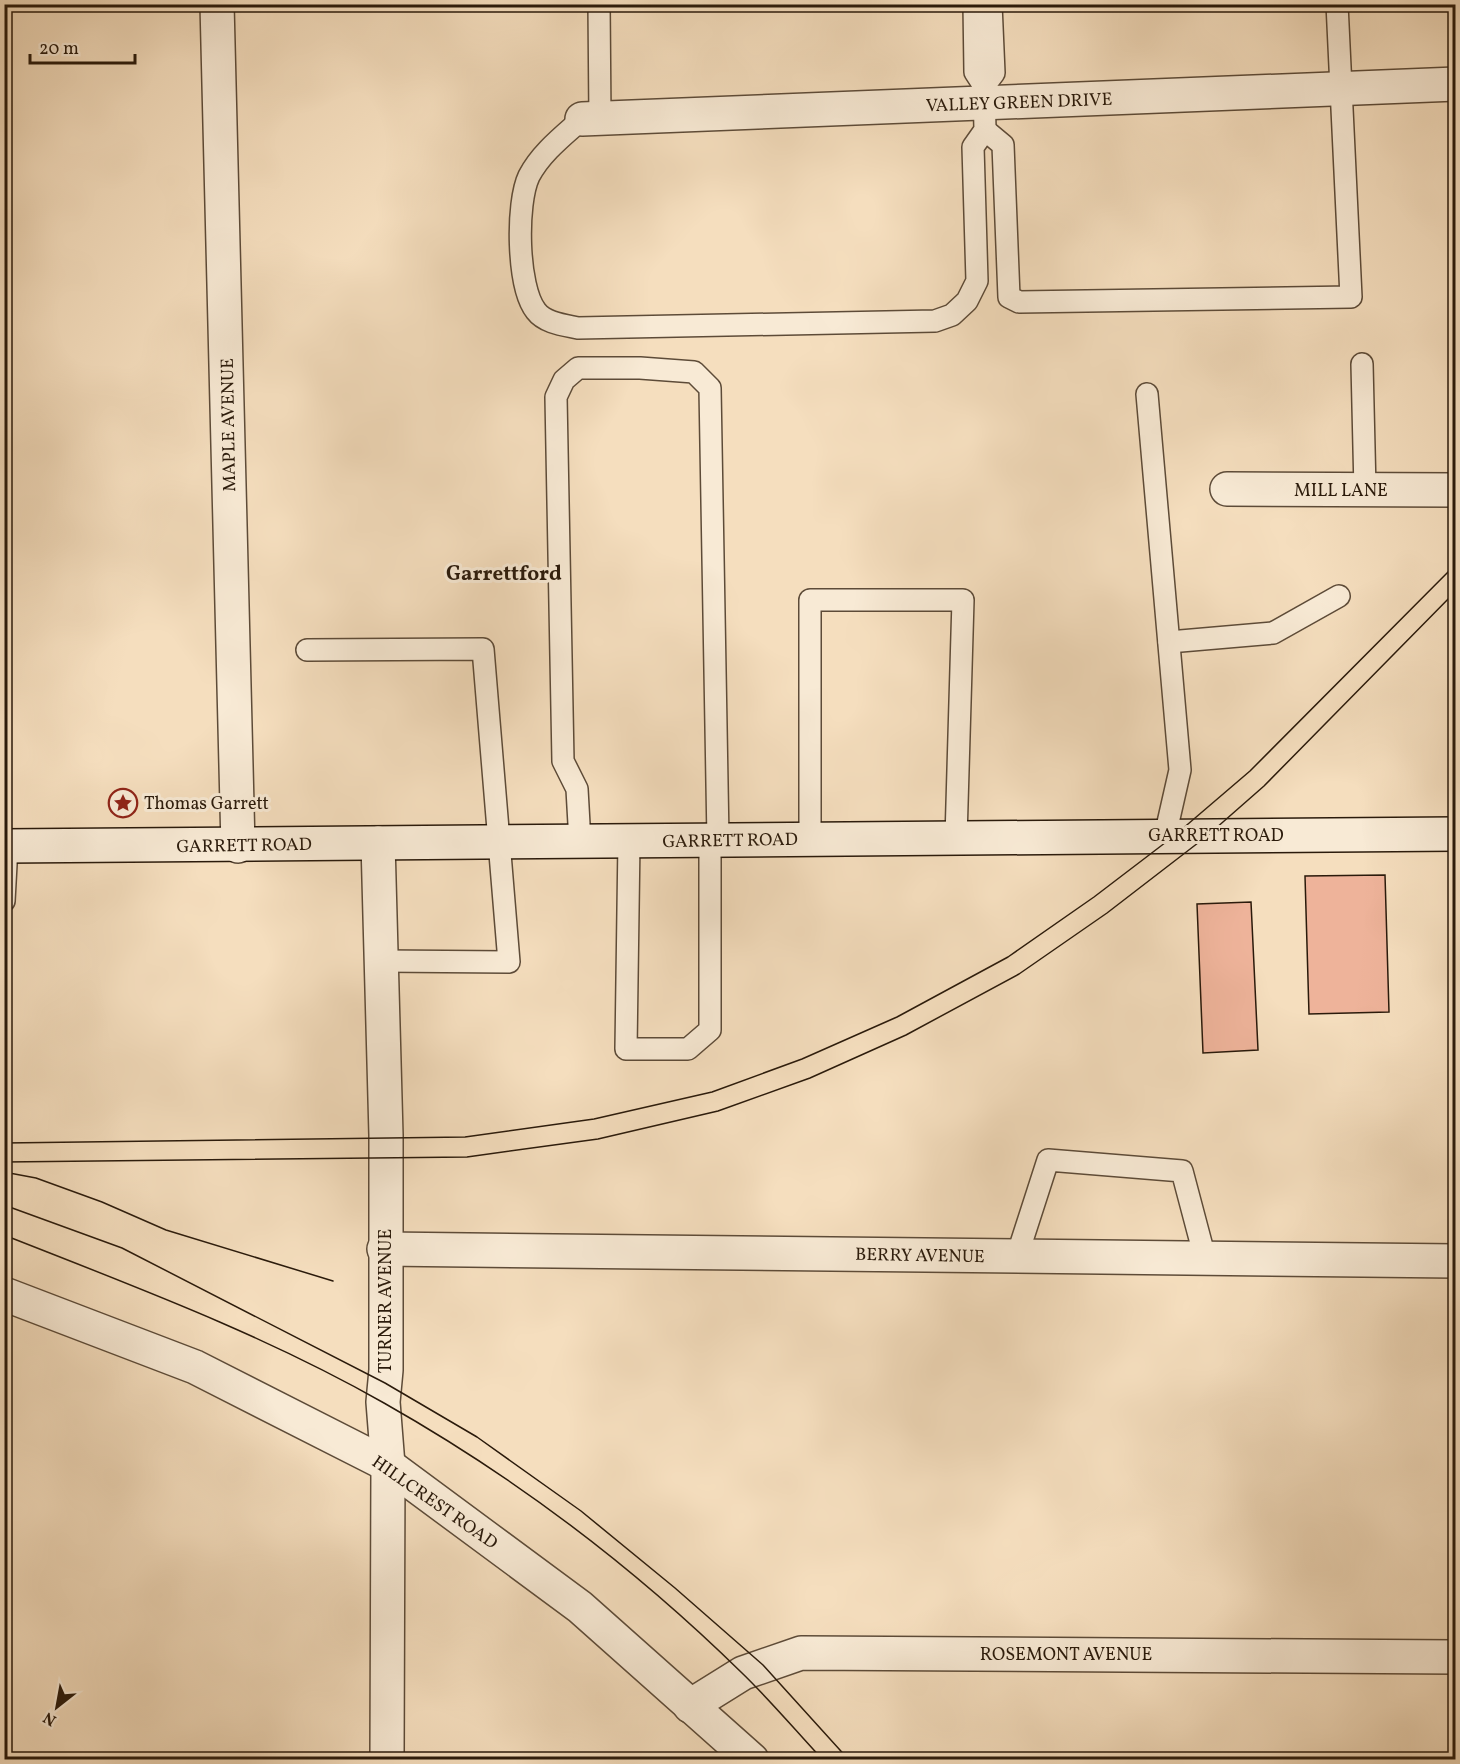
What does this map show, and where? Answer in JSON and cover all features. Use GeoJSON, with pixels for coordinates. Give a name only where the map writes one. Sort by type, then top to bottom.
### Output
{"type":"FeatureCollection","features":[{"type":"Feature","properties":{"kind":"street","name":"MAPLE AVENUE"},"geometry":{"type":"LineString","coordinates":[[217,4],[238,846]]}},
{"type":"Feature","properties":{"kind":"street","name":"VALLEY GREEN DRIVE"},"geometry":{"type":"LineString","coordinates":[[591,119],[984,107],[1455,84]]}},
{"type":"Feature","properties":{"kind":"street","name":"MILL LANE"},"geometry":{"type":"LineString","coordinates":[[1227,489],[1455,490]]}},
{"type":"Feature","properties":{"kind":"street","name":"GARRETT ROAD"},"geometry":{"type":"LineString","coordinates":[[6,846],[238,846],[1455,834]]}},
{"type":"Feature","properties":{"kind":"street","name":"TURNER AVENUE"},"geometry":{"type":"LineString","coordinates":[[378,843],[386,1135],[384,1249],[386,1376],[383,1402],[388,1465],[387,1760]]}},
{"type":"Feature","properties":{"kind":"street","name":"BERRY AVENUE"},"geometry":{"type":"LineString","coordinates":[[384,1249],[1455,1261]]}},
{"type":"Feature","properties":{"kind":"street","name":"HILLCREST ROAD"},"geometry":{"type":"LineString","coordinates":[[4,1294],[195,1367],[388,1465],[580,1607],[752,1760]]}},
{"type":"Feature","properties":{"kind":"street","name":"ROSEMONT AVENUE"},"geometry":{"type":"LineString","coordinates":[[690,1706],[742,1673],[801,1653],[1455,1657]]}},
{"type":"Feature","properties":{"kind":"lane"},"geometry":{"type":"LineString","coordinates":[[599,4],[591,119],[550,147],[529,176],[522,196],[522,270],[527,295],[537,312],[552,322],[578,328],[935,321],[952,315],[967,301],[977,281],[973,147],[994,73],[991,4]]}},
{"type":"Feature","properties":{"kind":"lane"},"geometry":{"type":"LineString","coordinates":[[974,4],[975,72],[984,107],[1003,145],[1009,297],[1019,302],[1352,297],[1336,4]]}},
{"type":"Feature","properties":{"kind":"lane"},"geometry":{"type":"LineString","coordinates":[[1362,364],[1365,490]]}},
{"type":"Feature","properties":{"kind":"lane"},"geometry":{"type":"LineString","coordinates":[[580,842],[577,789],[563,761],[556,397],[564,380],[578,368],[640,368],[694,372],[710,388],[714,840],[710,1030],[688,1049],[626,1049],[629,841]]}},
{"type":"Feature","properties":{"kind":"lane"},"geometry":{"type":"LineString","coordinates":[[1147,393],[1180,770],[1166,836]]}},
{"type":"Feature","properties":{"kind":"lane"},"geometry":{"type":"LineString","coordinates":[[1169,642],[1273,633],[1339,596]]}},
{"type":"Feature","properties":{"kind":"lane"},"geometry":{"type":"LineString","coordinates":[[810,839],[810,600],[963,600],[956,838]]}},
{"type":"Feature","properties":{"kind":"lane"},"geometry":{"type":"LineString","coordinates":[[307,650],[483,649],[508,962],[380,961]]}},
{"type":"Feature","properties":{"kind":"lane"},"geometry":{"type":"LineString","coordinates":[[4,901],[6,846]]}},
{"type":"Feature","properties":{"kind":"lane"},"geometry":{"type":"LineString","coordinates":[[1017,1256],[1048,1160],[1182,1171],[1205,1258]]}},
{"type":"Feature","properties":{"kind":"building"},"geometry":{"type":"Polygon","coordinates":[[[1385,875],[1389,1012],[1309,1014],[1305,876],[1385,875]]]}},
{"type":"Feature","properties":{"kind":"building"},"geometry":{"type":"Polygon","coordinates":[[[1251,902],[1258,1050],[1203,1053],[1197,904],[1251,902]]]}},
{"type":"Feature","properties":{"kind":"tram line"},"geometry":{"type":"LineString","coordinates":[[4,1143],[465,1137],[594,1119],[712,1092],[802,1059],[897,1017],[1008,957],[1094,897],[1174,836],[1250,771],[1456,564]]}},
{"type":"Feature","properties":{"kind":"tram line"},"geometry":{"type":"LineString","coordinates":[[4,1162],[467,1157],[598,1139],[718,1111],[810,1078],[906,1035],[1019,974],[1107,913],[1207,836],[1264,786],[1456,591]]}},
{"type":"Feature","properties":{"kind":"tram line"},"geometry":{"type":"LineString","coordinates":[[4,1172],[36,1178],[102,1202],[166,1230],[333,1281]]}},
{"type":"Feature","properties":{"kind":"tram line"},"geometry":{"type":"LineString","coordinates":[[4,1205],[122,1248],[385,1383],[477,1437],[581,1511],[675,1588],[763,1665],[849,1760]]}},
{"type":"Feature","properties":{"kind":"tram line"},"geometry":{"type":"LineString","coordinates":[[4,1235],[197,1312],[292,1355],[384,1403],[479,1461],[572,1526],[659,1597],[752,1683],[823,1760]]}},
{"type":"Feature","properties":{"kind":"place","name":"Thomas Garrett"},"geometry":{"type":"Point","coordinates":[123,803]}},
{"type":"Feature","properties":{"kind":"district","name":"Garrettford"},"geometry":{"type":"Point","coordinates":[504,573]}}]}
